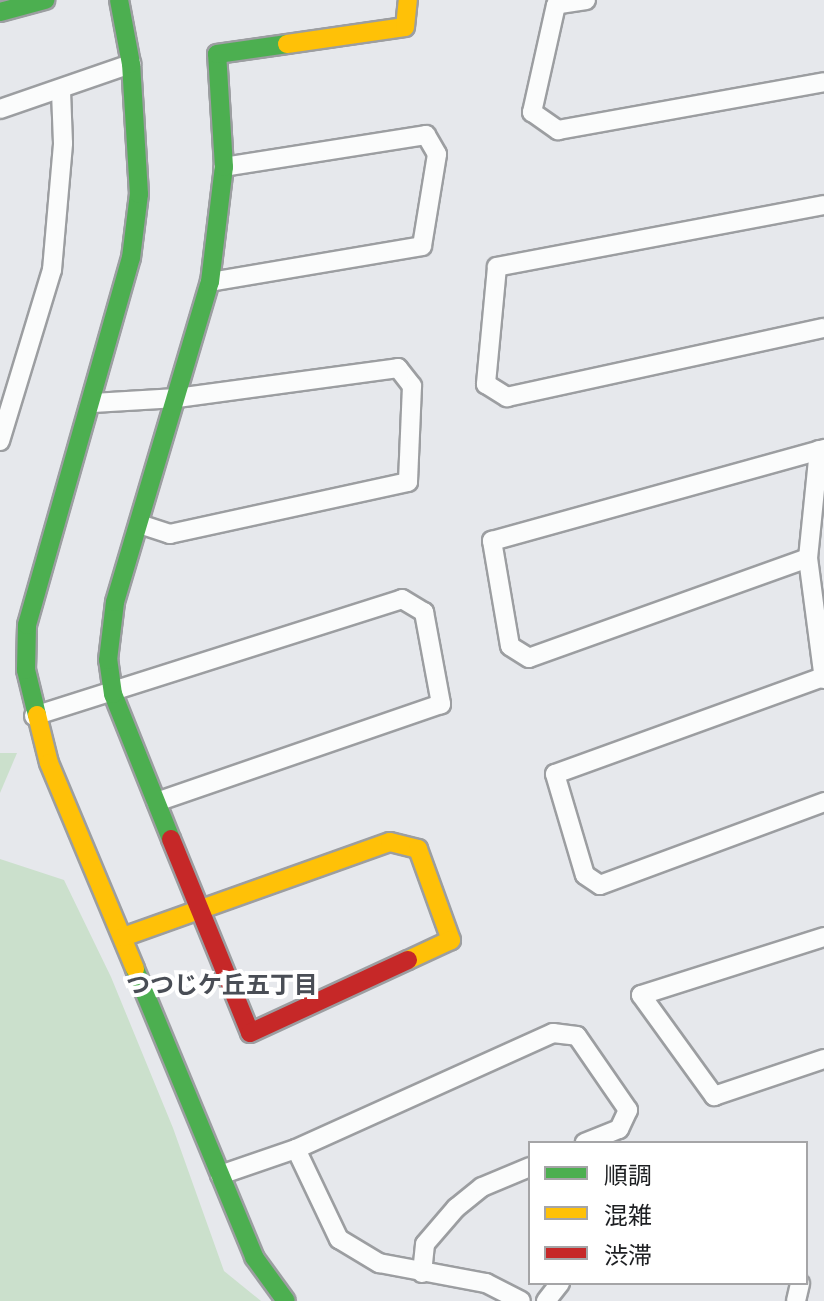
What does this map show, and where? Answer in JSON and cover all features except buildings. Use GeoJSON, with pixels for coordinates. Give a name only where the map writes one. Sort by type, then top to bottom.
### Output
{"type":"FeatureCollection","features":[{"type":"Feature","properties":{"kind":"street"},"geometry":{"type":"LineString","coordinates":[[0,12],[45,0]]}},
{"type":"Feature","properties":{"kind":"street"},"geometry":{"type":"LineString","coordinates":[[119,0],[131,64],[139,194],[131,258],[93,403],[39,568],[27,625],[34,716],[254,1257],[286,1301]]}},
{"type":"Feature","properties":{"kind":"street"},"geometry":{"type":"LineString","coordinates":[[123,937],[198,908],[390,842],[418,849],[451,940],[250,1033],[198,908],[113,694],[108,660],[115,602],[210,282],[224,167],[217,54],[405,27],[408,0]]}},
{"type":"Feature","properties":{"kind":"street"},"geometry":{"type":"LineString","coordinates":[[586,0],[556,5],[532,112],[558,130],[824,82]]}},
{"type":"Feature","properties":{"kind":"street"},"geometry":{"type":"LineString","coordinates":[[0,109],[61,91],[131,64]]}},
{"type":"Feature","properties":{"kind":"street"},"geometry":{"type":"LineString","coordinates":[[0,441],[52,270],[63,143],[61,91]]}},
{"type":"Feature","properties":{"kind":"street"},"geometry":{"type":"LineString","coordinates":[[210,282],[422,246],[437,154],[426,135],[224,167]]}},
{"type":"Feature","properties":{"kind":"street"},"geometry":{"type":"LineString","coordinates":[[824,205],[497,267],[486,384],[507,397],[824,328]]}},
{"type":"Feature","properties":{"kind":"street"},"geometry":{"type":"LineString","coordinates":[[93,403],[177,398],[398,368],[412,386],[408,482],[170,534],[139,524]]}},
{"type":"Feature","properties":{"kind":"street"},"geometry":{"type":"LineString","coordinates":[[808,558],[529,658],[510,646],[492,541],[821,450],[808,558],[824,678],[555,774],[585,875],[600,885],[824,802]]}},
{"type":"Feature","properties":{"kind":"street"},"geometry":{"type":"LineString","coordinates":[[34,716],[113,694],[402,599],[424,612],[441,704],[156,802]]}},
{"type":"Feature","properties":{"kind":"street"},"geometry":{"type":"LineString","coordinates":[[824,937],[641,995],[714,1096],[824,1059]]}},
{"type":"Feature","properties":{"kind":"street"},"geometry":{"type":"LineString","coordinates":[[220,1175],[296,1149],[553,1033],[577,1036],[628,1110],[619,1129],[590,1141]]}},
{"type":"Feature","properties":{"kind":"street"},"geometry":{"type":"LineString","coordinates":[[296,1149],[339,1239],[379,1263],[486,1283],[521,1301]]}},
{"type":"Feature","properties":{"kind":"street"},"geometry":{"type":"LineString","coordinates":[[422,1273],[425,1244],[456,1208],[482,1187],[528,1168]]}},
{"type":"Feature","properties":{"kind":"street"},"geometry":{"type":"LineString","coordinates":[[546,1301],[558,1285]]}},
{"type":"Feature","properties":{"kind":"green space"},"geometry":{"type":"Polygon","coordinates":[[[0,753],[17,753],[0,793],[0,753]]]}},
{"type":"Feature","properties":{"kind":"green space"},"geometry":{"type":"Polygon","coordinates":[[[0,859],[64,880],[111,977],[173,1128],[224,1271],[261,1301],[0,1301],[0,859]]]}},
{"type":"Feature","properties":{"kind":"traffic: fast"},"geometry":{"type":"LineString","coordinates":[[0,12],[45,0]]}},
{"type":"Feature","properties":{"kind":"traffic: fast"},"geometry":{"type":"LineString","coordinates":[[37,715],[26,670],[27,625],[131,258],[139,194],[131,64],[119,0]]}},
{"type":"Feature","properties":{"kind":"traffic: fast"},"geometry":{"type":"LineString","coordinates":[[171,839],[113,694],[108,660],[115,602],[210,282],[224,167],[217,54],[287,44]]}},
{"type":"Feature","properties":{"kind":"traffic: fast"},"geometry":{"type":"LineString","coordinates":[[135,969],[254,1257],[286,1301]]}},
{"type":"Feature","properties":{"kind":"traffic: slow"},"geometry":{"type":"LineString","coordinates":[[287,44],[405,27],[408,0]]}},
{"type":"Feature","properties":{"kind":"traffic: slow"},"geometry":{"type":"LineString","coordinates":[[37,715],[49,763],[135,969]]}},
{"type":"Feature","properties":{"kind":"traffic: slow"},"geometry":{"type":"LineString","coordinates":[[123,937],[390,842],[418,849],[451,940],[408,960]]}},
{"type":"Feature","properties":{"kind":"traffic: jam"},"geometry":{"type":"LineString","coordinates":[[171,839],[250,1033],[408,960]]}},
{"type":"Feature","properties":{"kind":"district","name":"つつじケ丘五丁目"},"geometry":{"type":"Point","coordinates":[222,986]}}]}
